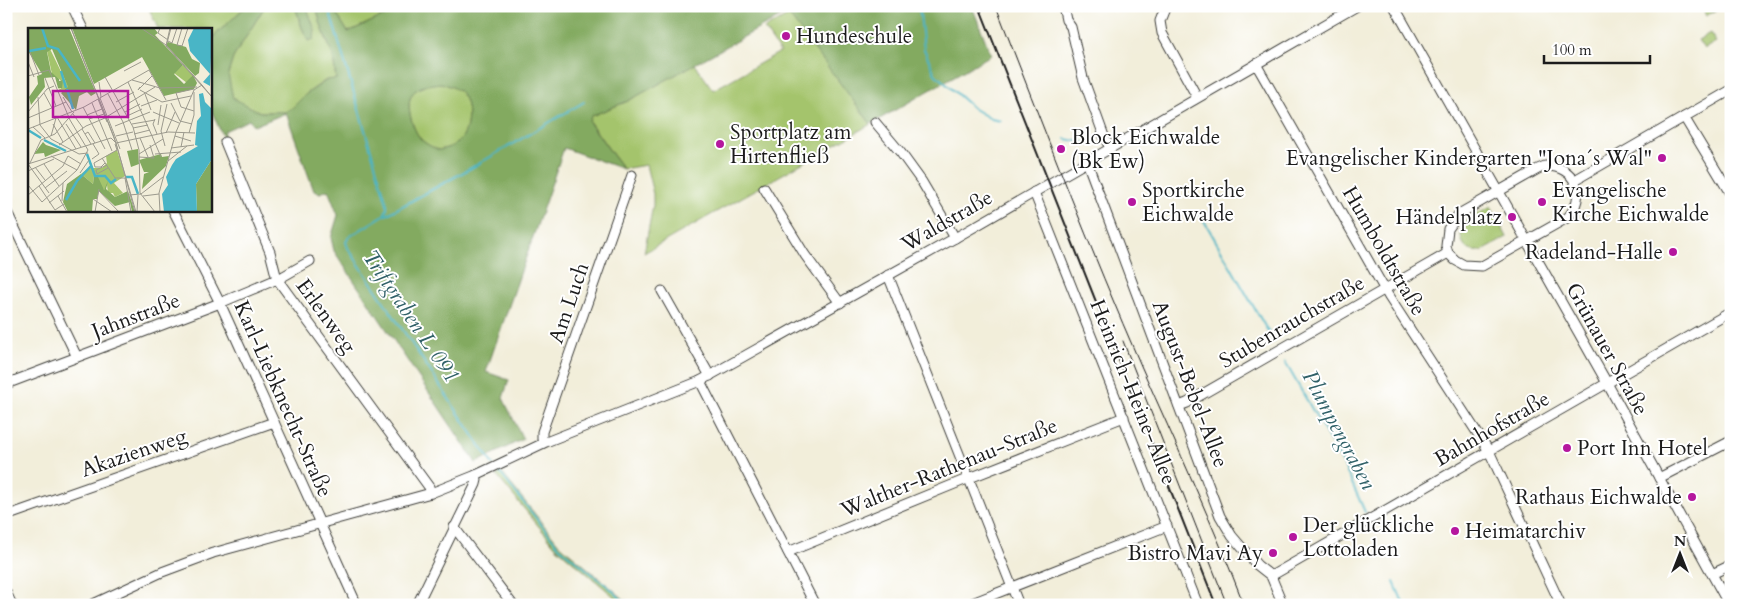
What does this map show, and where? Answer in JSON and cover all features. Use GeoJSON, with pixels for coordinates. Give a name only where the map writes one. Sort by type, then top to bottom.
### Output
{"type":"FeatureCollection","features":[{"type":"Feature","properties":{"kind":"street"},"geometry":{"type":"LineString","coordinates":[[72,6],[83,28]]}},
{"type":"Feature","properties":{"kind":"street"},"geometry":{"type":"LineString","coordinates":[[1064,6],[1066,20],[1071,27],[1083,78],[1110,148]]}},
{"type":"Feature","properties":{"kind":"street"},"geometry":{"type":"LineString","coordinates":[[1166,6],[1160,20],[1162,33],[1197,97]]}},
{"type":"Feature","properties":{"kind":"street","name":"Waldstraße"},"geometry":{"type":"LineString","coordinates":[[91,605],[182,564],[217,552],[431,494],[476,476],[543,443],[700,381],[955,238],[1357,6]]}},
{"type":"Feature","properties":{"kind":"street","name":"Grünauer Straße"},"geometry":{"type":"LineString","coordinates":[[1394,6],[1730,605]]}},
{"type":"Feature","properties":{"kind":"street","name":"Humboldtstraße"},"geometry":{"type":"LineString","coordinates":[[1256,64],[1385,289],[1488,451],[1561,605]]}},
{"type":"Feature","properties":{"kind":"street"},"geometry":{"type":"LineString","coordinates":[[1575,180],[1731,90]]}},
{"type":"Feature","properties":{"kind":"street"},"geometry":{"type":"LineString","coordinates":[[1684,117],[1731,195]]}},
{"type":"Feature","properties":{"kind":"street"},"geometry":{"type":"LineString","coordinates":[[876,122],[919,177],[955,238]]}},
{"type":"Feature","properties":{"kind":"street","name":"Erlenweg"},"geometry":{"type":"LineString","coordinates":[[225,142],[268,247],[277,278],[425,482],[431,494]]}},
{"type":"Feature","properties":{"kind":"street","name":"August-Bebel-Allee"},"geometry":{"type":"LineString","coordinates":[[1086,162],[1225,526],[1258,565],[1271,576],[1283,605]]}},
{"type":"Feature","properties":{"kind":"street"},"geometry":{"type":"LineString","coordinates":[[1545,166],[1561,168],[1575,180],[1578,203],[1574,212],[1567,218],[1482,266],[1464,265],[1454,260],[1448,254],[1447,237],[1451,223],[1459,214],[1498,191],[1545,166]]}},
{"type":"Feature","properties":{"kind":"street","name":"Am Luch"},"geometry":{"type":"LineString","coordinates":[[543,443],[542,432],[632,175]]}},
{"type":"Feature","properties":{"kind":"street"},"geometry":{"type":"LineString","coordinates":[[764,188],[798,244],[840,302]]}},
{"type":"Feature","properties":{"kind":"street","name":"Heinrich-Heine-Allee"},"geometry":{"type":"LineString","coordinates":[[1034,192],[1198,605]]}},
{"type":"Feature","properties":{"kind":"street"},"geometry":{"type":"LineString","coordinates":[[6,210],[76,357]]}},
{"type":"Feature","properties":{"kind":"street","name":"Karl-Liebknecht-Straße"},"geometry":{"type":"LineString","coordinates":[[174,211],[220,303],[357,605]]}},
{"type":"Feature","properties":{"kind":"street","name":"Stubenrauchstraße"},"geometry":{"type":"LineString","coordinates":[[1180,406],[1448,254]]}},
{"type":"Feature","properties":{"kind":"street","name":"Jahnstraße"},"geometry":{"type":"LineString","coordinates":[[6,384],[220,303],[310,261]]}},
{"type":"Feature","properties":{"kind":"street"},"geometry":{"type":"LineString","coordinates":[[888,275],[1019,605]]}},
{"type":"Feature","properties":{"kind":"street"},"geometry":{"type":"LineString","coordinates":[[662,290],[710,376]]}},
{"type":"Feature","properties":{"kind":"street","name":"Bahnhofstraße"},"geometry":{"type":"LineString","coordinates":[[1271,576],[1731,312]]}},
{"type":"Feature","properties":{"kind":"street"},"geometry":{"type":"LineString","coordinates":[[700,381],[815,605]]}},
{"type":"Feature","properties":{"kind":"street","name":"Walther-Rathenau-Straße"},"geometry":{"type":"LineString","coordinates":[[788,552],[1124,417]]}},
{"type":"Feature","properties":{"kind":"street","name":"Akazienweg"},"geometry":{"type":"LineString","coordinates":[[6,516],[274,422]]}},
{"type":"Feature","properties":{"kind":"street"},"geometry":{"type":"LineString","coordinates":[[1659,478],[1731,441]]}},
{"type":"Feature","properties":{"kind":"street"},"geometry":{"type":"LineString","coordinates":[[417,605],[476,484],[476,476]]}},
{"type":"Feature","properties":{"kind":"street"},"geometry":{"type":"LineString","coordinates":[[967,605],[1167,526]]}},
{"type":"Feature","properties":{"kind":"street"},"geometry":{"type":"LineString","coordinates":[[454,528],[513,605]]}},
{"type":"Feature","properties":{"kind":"street"},"geometry":{"type":"LineString","coordinates":[[1712,574],[1731,565]]}},
{"type":"Feature","properties":{"kind":"street"},"geometry":{"type":"LineString","coordinates":[[6,592],[12,605]]}},
{"type":"Feature","properties":{"kind":"green space"},"geometry":{"type":"Polygon","coordinates":[[[148,6],[246,6],[211,39],[211,28],[158,28],[148,6]]]}},
{"type":"Feature","properties":{"kind":"green space"},"geometry":{"type":"Polygon","coordinates":[[[246,6],[265,6],[233,58],[228,74],[233,98],[260,112],[285,112],[292,108],[306,94],[327,80],[336,79],[333,56],[316,6],[334,6],[336,13],[348,32],[406,6],[972,6],[991,55],[871,124],[787,13],[628,101],[591,116],[589,122],[623,169],[564,148],[486,372],[509,380],[503,398],[523,439],[476,463],[334,251],[331,238],[338,215],[328,190],[320,193],[314,191],[286,113],[254,126],[249,120],[224,131],[224,140],[211,109],[211,39],[246,6]],[[441,83],[427,85],[411,95],[410,114],[417,133],[424,142],[439,150],[459,142],[467,125],[467,106],[463,95],[455,88],[441,83]]]}},
{"type":"Feature","properties":{"kind":"green space"},"geometry":{"type":"Polygon","coordinates":[[[265,6],[295,6],[302,28],[309,41],[307,8],[305,6],[316,6],[333,56],[336,79],[326,80],[285,112],[260,112],[232,98],[228,74],[233,58],[265,6]]]}},
{"type":"Feature","properties":{"kind":"green space"},"geometry":{"type":"Polygon","coordinates":[[[295,6],[305,6],[307,8],[315,30],[314,39],[308,41],[295,6]]]}},
{"type":"Feature","properties":{"kind":"green space"},"geometry":{"type":"Polygon","coordinates":[[[334,6],[406,6],[348,32],[336,13],[334,6]]]}},
{"type":"Feature","properties":{"kind":"green space"},"geometry":{"type":"Polygon","coordinates":[[[1701,6],[1723,6],[1706,16],[1701,6]]]}},
{"type":"Feature","properties":{"kind":"green space","name":"Sportplatz am Hirtenfließ"},"geometry":{"type":"Polygon","coordinates":[[[789,15],[871,124],[644,253],[653,205],[653,194],[646,165],[623,169],[589,121],[591,116],[628,101],[695,64],[713,90],[780,52],[764,29],[789,15]]]}},
{"type":"Feature","properties":{"kind":"green space"},"geometry":{"type":"Polygon","coordinates":[[[1710,33],[1716,42],[1704,49],[1698,40],[1710,33]]]}},
{"type":"Feature","properties":{"kind":"green space"},"geometry":{"type":"Polygon","coordinates":[[[441,83],[455,88],[463,95],[467,106],[468,119],[465,131],[459,142],[439,150],[426,144],[420,138],[414,128],[409,107],[411,95],[415,91],[424,86],[441,83]]]}},
{"type":"Feature","properties":{"kind":"green space"},"geometry":{"type":"Polygon","coordinates":[[[1491,207],[1507,237],[1482,250],[1469,250],[1461,238],[1464,224],[1473,216],[1491,207]]]}},
{"type":"Feature","properties":{"kind":"green space"},"geometry":{"type":"Polygon","coordinates":[[[502,473],[559,544],[631,605],[624,605],[556,547],[496,475],[502,473]]]}},
{"type":"Feature","properties":{"kind":"waterway","name":"Triftgraben L 091"},"geometry":{"type":"LineString","coordinates":[[328,6],[387,204],[384,215],[349,237],[346,242],[348,248],[493,465]]}},
{"type":"Feature","properties":{"kind":"waterway","name":"Plumpengraben"},"geometry":{"type":"LineString","coordinates":[[919,6],[924,49],[935,74],[974,109],[991,119],[1001,121]]}},
{"type":"Feature","properties":{"kind":"waterway"},"geometry":{"type":"LineString","coordinates":[[386,215],[584,102]]}},
{"type":"Feature","properties":{"kind":"waterway","name":"Plumpengraben"},"geometry":{"type":"LineString","coordinates":[[1066,139],[1092,144]]}},
{"type":"Feature","properties":{"kind":"waterway","name":"Plumpengraben"},"geometry":{"type":"LineString","coordinates":[[1197,213],[1199,212],[1274,342]]}},
{"type":"Feature","properties":{"kind":"waterway","name":"Plumpengraben"},"geometry":{"type":"LineString","coordinates":[[1285,362],[1343,463],[1365,512]]}},
{"type":"Feature","properties":{"kind":"waterway","name":"Triftgraben L 091"},"geometry":{"type":"LineString","coordinates":[[496,468],[559,547],[612,590],[627,605]]}},
{"type":"Feature","properties":{"kind":"waterway","name":"Plumpengraben"},"geometry":{"type":"LineString","coordinates":[[1394,582],[1404,605]]}},
{"type":"Feature","properties":{"kind":"tram line"},"geometry":{"type":"LineString","coordinates":[[996,6],[1104,278],[1244,605]]}},
{"type":"Feature","properties":{"kind":"tram line"},"geometry":{"type":"LineString","coordinates":[[1123,341],[1227,605]]}},
{"type":"Feature","properties":{"kind":"railway"},"geometry":{"type":"LineString","coordinates":[[979,6],[1216,605]]}},
{"type":"Feature","properties":{"kind":"place","name":"Hundeschule"},"geometry":{"type":"Point","coordinates":[786,36]}},
{"type":"Feature","properties":{"kind":"place","name":"Sportplatz am Hirtenfließ"},"geometry":{"type":"Point","coordinates":[720,144]}},
{"type":"Feature","properties":{"kind":"place","name":"Block Eichwalde (Bk Ew)"},"geometry":{"type":"Point","coordinates":[1061,149]}},
{"type":"Feature","properties":{"kind":"place","name":"Evangelischer Kindergarten \"Jona´s Wal\""},"geometry":{"type":"Point","coordinates":[1662,158]}},
{"type":"Feature","properties":{"kind":"place","name":"Sportkirche Eichwalde"},"geometry":{"type":"Point","coordinates":[1132,202]}},
{"type":"Feature","properties":{"kind":"place","name":"Evangelische Kirche Eichwalde"},"geometry":{"type":"Point","coordinates":[1542,202]}},
{"type":"Feature","properties":{"kind":"place","name":"Händelplatz"},"geometry":{"type":"Point","coordinates":[1512,217]}},
{"type":"Feature","properties":{"kind":"place","name":"Radeland-Halle"},"geometry":{"type":"Point","coordinates":[1673,252]}},
{"type":"Feature","properties":{"kind":"place","name":"Port Inn Hotel"},"geometry":{"type":"Point","coordinates":[1567,448]}},
{"type":"Feature","properties":{"kind":"place","name":"Rathaus Eichwalde"},"geometry":{"type":"Point","coordinates":[1692,497]}},
{"type":"Feature","properties":{"kind":"place","name":"Heimatarchiv"},"geometry":{"type":"Point","coordinates":[1455,531]}},
{"type":"Feature","properties":{"kind":"place","name":"Der glückliche Lottoladen"},"geometry":{"type":"Point","coordinates":[1293,537]}},
{"type":"Feature","properties":{"kind":"place","name":"Bistro Mavi Ay"},"geometry":{"type":"Point","coordinates":[1273,553]}}]}
